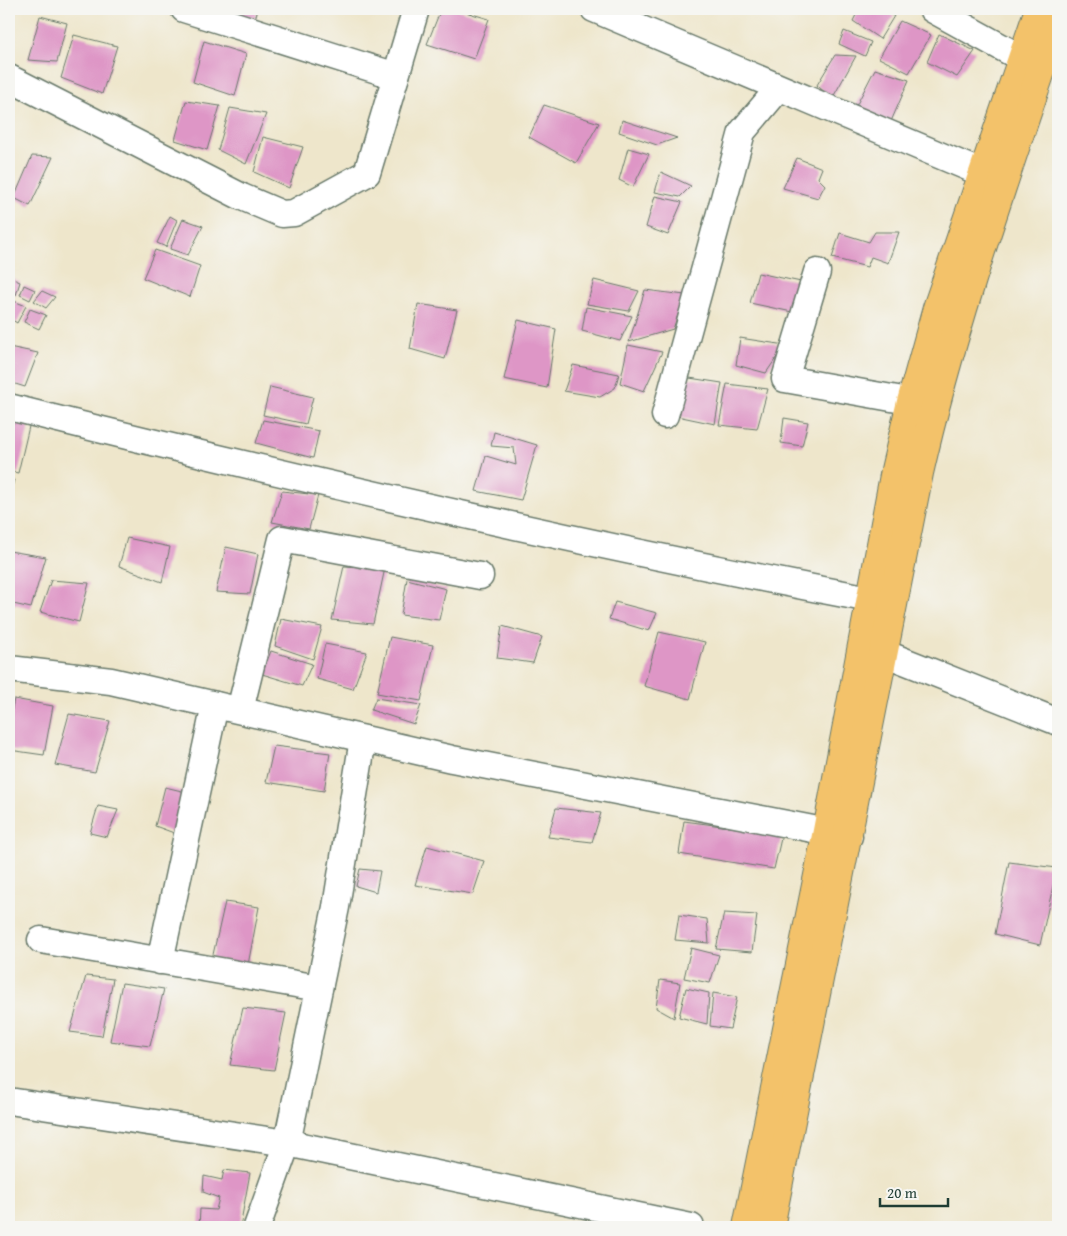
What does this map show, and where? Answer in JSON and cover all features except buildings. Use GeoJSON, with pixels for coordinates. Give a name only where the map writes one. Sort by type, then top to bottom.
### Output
{"type":"FeatureCollection","features":[{"type":"Feature","properties":{"kind":"main road"},"geometry":{"type":"LineString","coordinates":[[770,1227],[838,833],[923,404],[937,308],[993,178],[1032,64],[1039,9]]}},
{"type":"Feature","properties":{"kind":"main road"},"geometry":{"type":"LineString","coordinates":[[1032,64],[1058,21]]}},
{"type":"Feature","properties":{"kind":"main road"},"geometry":{"type":"LineString","coordinates":[[873,650],[870,600],[895,470],[923,404]]}},
{"type":"Feature","properties":{"kind":"main road"},"geometry":{"type":"LineString","coordinates":[[747,1227],[838,833]]}},
{"type":"Feature","properties":{"kind":"street"},"geometry":{"type":"LineString","coordinates":[[184,9],[396,76]]}},
{"type":"Feature","properties":{"kind":"street"},"geometry":{"type":"LineString","coordinates":[[9,78],[242,197],[282,214],[294,213],[367,173],[416,9]]}},
{"type":"Feature","properties":{"kind":"street"},"geometry":{"type":"LineString","coordinates":[[594,9],[993,178]]}},
{"type":"Feature","properties":{"kind":"street"},"geometry":{"type":"LineString","coordinates":[[932,9],[1032,64]]}},
{"type":"Feature","properties":{"kind":"street"},"geometry":{"type":"LineString","coordinates":[[665,415],[742,132],[779,88]]}},
{"type":"Feature","properties":{"kind":"street"},"geometry":{"type":"LineString","coordinates":[[817,272],[785,379],[923,404]]}},
{"type":"Feature","properties":{"kind":"street"},"geometry":{"type":"LineString","coordinates":[[9,407],[166,446],[691,565],[870,600]]}},
{"type":"Feature","properties":{"kind":"street"},"geometry":{"type":"LineString","coordinates":[[160,960],[227,707],[282,539],[480,576]]}},
{"type":"Feature","properties":{"kind":"street"},"geometry":{"type":"LineString","coordinates":[[873,650],[1058,722]]}},
{"type":"Feature","properties":{"kind":"street"},"geometry":{"type":"LineString","coordinates":[[9,669],[111,681],[452,759],[838,833]]}},
{"type":"Feature","properties":{"kind":"street"},"geometry":{"type":"LineString","coordinates":[[257,1227],[286,1143],[336,907],[363,738]]}},
{"type":"Feature","properties":{"kind":"street"},"geometry":{"type":"LineString","coordinates":[[40,940],[319,988]]}},
{"type":"Feature","properties":{"kind":"street"},"geometry":{"type":"LineString","coordinates":[[9,1101],[286,1143],[690,1227]]}}]}
